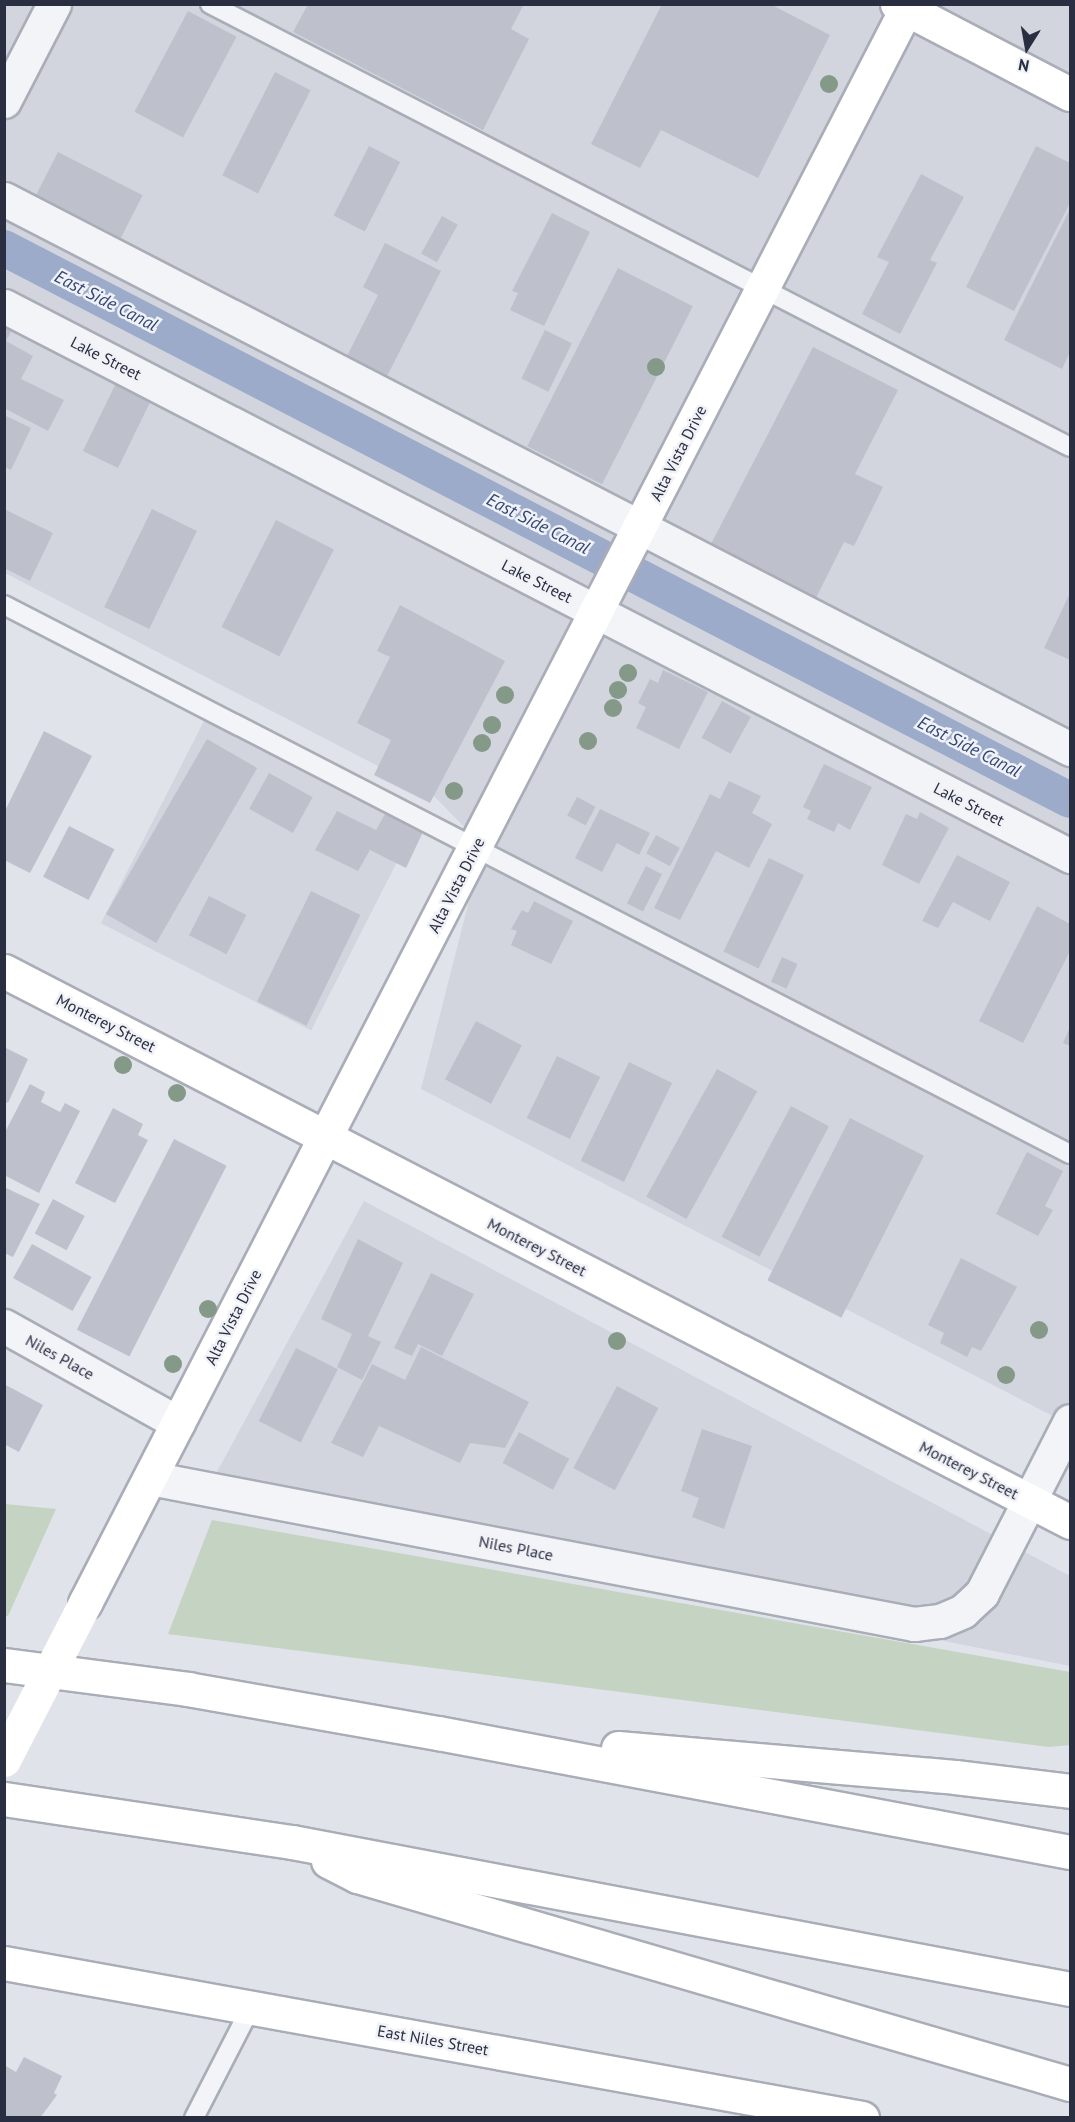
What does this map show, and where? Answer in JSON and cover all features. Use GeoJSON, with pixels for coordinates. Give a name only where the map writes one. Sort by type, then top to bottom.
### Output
{"type":"FeatureCollection","features":[{"type":"Feature","properties":{"kind":"main road","name":"Alta Vista Drive"},"geometry":{"type":"LineString","coordinates":[[4,1760],[762,290],[911,8]]}},
{"type":"Feature","properties":{"kind":"main road"},"geometry":{"type":"LineString","coordinates":[[911,8],[1071,94]]}},
{"type":"Feature","properties":{"kind":"main road","name":"Monterey Street"},"geometry":{"type":"LineString","coordinates":[[4,971],[1071,1522]]}},
{"type":"Feature","properties":{"kind":"main road"},"geometry":{"type":"LineString","coordinates":[[4,1665],[188,1689],[438,1733],[1071,1852]]}},
{"type":"Feature","properties":{"kind":"main road"},"geometry":{"type":"LineString","coordinates":[[438,1733],[955,1777],[1071,1791]]}},
{"type":"Feature","properties":{"kind":"main road"},"geometry":{"type":"LineString","coordinates":[[4,1799],[292,1842],[1071,1989]]}},
{"type":"Feature","properties":{"kind":"main road"},"geometry":{"type":"LineString","coordinates":[[292,1842],[357,1876],[1071,2084]]}},
{"type":"Feature","properties":{"kind":"main road","name":"East Niles Street"},"geometry":{"type":"LineString","coordinates":[[4,1963],[860,2117]]}},
{"type":"Feature","properties":{"kind":"street"},"geometry":{"type":"LineString","coordinates":[[4,101],[54,4]]}},
{"type":"Feature","properties":{"kind":"street"},"geometry":{"type":"LineString","coordinates":[[4,199],[1071,749]]}},
{"type":"Feature","properties":{"kind":"street","name":"Lake Street"},"geometry":{"type":"LineString","coordinates":[[4,306],[1071,856]]}},
{"type":"Feature","properties":{"kind":"street","name":"Niles Place"},"geometry":{"type":"LineString","coordinates":[[4,1326],[178,1423]]}},
{"type":"Feature","properties":{"kind":"street","name":"Niles Place"},"geometry":{"type":"LineString","coordinates":[[150,1478],[914,1624],[940,1622],[963,1611],[982,1593],[1071,1421]]}},
{"type":"Feature","properties":{"kind":"lane"},"geometry":{"type":"LineString","coordinates":[[210,4],[1071,447]]}},
{"type":"Feature","properties":{"kind":"lane"},"geometry":{"type":"LineString","coordinates":[[4,604],[1071,1154]]}},
{"type":"Feature","properties":{"kind":"lane"},"geometry":{"type":"LineString","coordinates":[[194,2118],[251,2007]]}},
{"type":"Feature","properties":{"kind":"shaded area"},"geometry":{"type":"Polygon","coordinates":[[[4,5],[1070,5],[1070,1425],[421,1089],[483,846],[432,794],[5,573],[4,5]]]}},
{"type":"Feature","properties":{"kind":"shaded area"},"geometry":{"type":"Polygon","coordinates":[[[208,713],[418,820],[311,1030],[101,923],[208,713]]]}},
{"type":"Feature","properties":{"kind":"shaded area"},"geometry":{"type":"Polygon","coordinates":[[[364,1201],[1070,1576],[1070,1666],[205,1494],[364,1201]]]}},
{"type":"Feature","properties":{"kind":"green space"},"geometry":{"type":"Polygon","coordinates":[[[5,1504],[56,1509],[8,1616],[4,1616],[5,1504]]]}},
{"type":"Feature","properties":{"kind":"green space"},"geometry":{"type":"Polygon","coordinates":[[[212,1520],[1070,1672],[1070,1745],[1049,1747],[168,1634],[212,1520]]]}},
{"type":"Feature","properties":{"kind":"building"},"geometry":{"type":"Polygon","coordinates":[[[308,4],[524,4],[511,29],[529,39],[483,130],[293,32],[308,4]]]}},
{"type":"Feature","properties":{"kind":"building"},"geometry":{"type":"Polygon","coordinates":[[[662,4],[770,4],[830,35],[758,178],[661,130],[640,168],[591,144],[662,4]]]}},
{"type":"Feature","properties":{"kind":"building"},"geometry":{"type":"Polygon","coordinates":[[[188,11],[237,37],[183,137],[134,112],[188,11]]]}},
{"type":"Feature","properties":{"kind":"building"},"geometry":{"type":"Polygon","coordinates":[[[275,72],[311,90],[258,194],[222,175],[275,72]]]}},
{"type":"Feature","properties":{"kind":"building"},"geometry":{"type":"Polygon","coordinates":[[[369,146],[400,162],[365,231],[334,215],[369,146]]]}},
{"type":"Feature","properties":{"kind":"building"},"geometry":{"type":"Polygon","coordinates":[[[1036,146],[1070,163],[1070,203],[1014,311],[966,287],[1036,146]]]}},
{"type":"Feature","properties":{"kind":"building"},"geometry":{"type":"Polygon","coordinates":[[[58,152],[143,195],[121,238],[36,195],[58,152]]]}},
{"type":"Feature","properties":{"kind":"building"},"geometry":{"type":"Polygon","coordinates":[[[921,174],[964,197],[930,260],[937,263],[900,334],[862,314],[889,262],[877,257],[921,174]]]}},
{"type":"Feature","properties":{"kind":"building"},"geometry":{"type":"Polygon","coordinates":[[[1070,209],[1070,352],[1062,369],[1004,340],[1070,209]]]}},
{"type":"Feature","properties":{"kind":"building"},"geometry":{"type":"Polygon","coordinates":[[[552,213],[590,232],[544,326],[510,310],[518,293],[512,291],[552,213]]]}},
{"type":"Feature","properties":{"kind":"building"},"geometry":{"type":"Polygon","coordinates":[[[442,216],[458,225],[437,262],[421,254],[442,216]]]}},
{"type":"Feature","properties":{"kind":"building"},"geometry":{"type":"Polygon","coordinates":[[[385,243],[441,271],[387,376],[347,356],[378,295],[363,287],[385,243]]]}},
{"type":"Feature","properties":{"kind":"building"},"geometry":{"type":"Polygon","coordinates":[[[618,268],[693,306],[602,484],[527,446],[618,268]]]}},
{"type":"Feature","properties":{"kind":"building"},"geometry":{"type":"Polygon","coordinates":[[[4,321],[14,326],[6,341],[33,356],[21,379],[64,400],[48,431],[4,408],[4,321]]]}},
{"type":"Feature","properties":{"kind":"building"},"geometry":{"type":"Polygon","coordinates":[[[545,330],[572,343],[548,392],[521,379],[545,330]]]}},
{"type":"Feature","properties":{"kind":"building"},"geometry":{"type":"Polygon","coordinates":[[[813,347],[898,390],[855,474],[883,487],[854,546],[844,542],[816,598],[711,544],[813,347]]]}},
{"type":"Feature","properties":{"kind":"building"},"geometry":{"type":"Polygon","coordinates":[[[118,379],[153,396],[118,468],[83,451],[118,379]]]}},
{"type":"Feature","properties":{"kind":"building"},"geometry":{"type":"Polygon","coordinates":[[[4,415],[31,428],[11,470],[4,466],[4,415]]]}},
{"type":"Feature","properties":{"kind":"building"},"geometry":{"type":"Polygon","coordinates":[[[4,509],[53,533],[30,581],[4,568],[4,509]]]}},
{"type":"Feature","properties":{"kind":"building"},"geometry":{"type":"Polygon","coordinates":[[[152,509],[197,531],[149,629],[104,607],[152,509]]]}},
{"type":"Feature","properties":{"kind":"building"},"geometry":{"type":"Polygon","coordinates":[[[276,520],[334,550],[279,656],[222,627],[276,520]]]}},
{"type":"Feature","properties":{"kind":"building"},"geometry":{"type":"Polygon","coordinates":[[[1070,593],[1070,660],[1044,648],[1070,593]]]}},
{"type":"Feature","properties":{"kind":"building"},"geometry":{"type":"Polygon","coordinates":[[[400,605],[505,661],[430,803],[374,775],[391,740],[357,723],[390,657],[377,651],[400,605]]]}},
{"type":"Feature","properties":{"kind":"building"},"geometry":{"type":"Polygon","coordinates":[[[663,670],[708,692],[679,749],[636,728],[646,707],[638,703],[650,679],[658,683],[663,670]]]}},
{"type":"Feature","properties":{"kind":"building"},"geometry":{"type":"Polygon","coordinates":[[[722,701],[751,717],[731,754],[702,738],[722,701]]]}},
{"type":"Feature","properties":{"kind":"building"},"geometry":{"type":"Polygon","coordinates":[[[44,731],[92,756],[30,873],[4,860],[4,813],[44,731]]]}},
{"type":"Feature","properties":{"kind":"building"},"geometry":{"type":"Polygon","coordinates":[[[207,739],[257,768],[156,943],[106,914],[207,739]]]}},
{"type":"Feature","properties":{"kind":"building"},"geometry":{"type":"Polygon","coordinates":[[[824,764],[872,787],[850,830],[838,823],[834,832],[807,819],[811,811],[803,807],[824,764]]]}},
{"type":"Feature","properties":{"kind":"building"},"geometry":{"type":"Polygon","coordinates":[[[269,773],[313,797],[293,833],[249,809],[269,773]]]}},
{"type":"Feature","properties":{"kind":"building"},"geometry":{"type":"Polygon","coordinates":[[[729,781],[761,796],[752,813],[772,824],[749,868],[716,851],[680,920],[654,908],[710,794],[720,799],[729,781]]]}},
{"type":"Feature","properties":{"kind":"building"},"geometry":{"type":"Polygon","coordinates":[[[577,797],[596,807],[586,825],[567,816],[577,797]]]}},
{"type":"Feature","properties":{"kind":"building"},"geometry":{"type":"Polygon","coordinates":[[[600,809],[650,833],[639,855],[617,843],[602,872],[575,858],[600,809]]]}},
{"type":"Feature","properties":{"kind":"building"},"geometry":{"type":"Polygon","coordinates":[[[337,811],[376,830],[385,814],[423,832],[406,868],[370,850],[358,871],[315,850],[337,811]]]}},
{"type":"Feature","properties":{"kind":"building"},"geometry":{"type":"Polygon","coordinates":[[[920,812],[949,828],[919,884],[882,865],[906,814],[917,819],[920,812]]]}},
{"type":"Feature","properties":{"kind":"building"},"geometry":{"type":"Polygon","coordinates":[[[69,826],[114,849],[89,900],[43,877],[69,826]]]}},
{"type":"Feature","properties":{"kind":"building"},"geometry":{"type":"Polygon","coordinates":[[[656,835],[680,848],[670,866],[646,854],[656,835]]]}},
{"type":"Feature","properties":{"kind":"building"},"geometry":{"type":"Polygon","coordinates":[[[957,855],[1010,882],[990,921],[953,902],[938,928],[922,921],[957,855]]]}},
{"type":"Feature","properties":{"kind":"building"},"geometry":{"type":"Polygon","coordinates":[[[769,858],[804,875],[758,969],[723,951],[769,858]]]}},
{"type":"Feature","properties":{"kind":"building"},"geometry":{"type":"Polygon","coordinates":[[[646,866],[662,874],[643,912],[627,903],[646,866]]]}},
{"type":"Feature","properties":{"kind":"building"},"geometry":{"type":"Polygon","coordinates":[[[311,891],[360,915],[307,1026],[257,1002],[311,891]]]}},
{"type":"Feature","properties":{"kind":"building"},"geometry":{"type":"Polygon","coordinates":[[[209,896],[246,915],[226,954],[189,935],[209,896]]]}},
{"type":"Feature","properties":{"kind":"building"},"geometry":{"type":"Polygon","coordinates":[[[534,901],[573,921],[551,964],[511,945],[517,931],[511,929],[522,910],[528,913],[534,901]]]}},
{"type":"Feature","properties":{"kind":"building"},"geometry":{"type":"Polygon","coordinates":[[[1037,906],[1070,924],[1070,951],[1023,1043],[979,1021],[1037,906]]]}},
{"type":"Feature","properties":{"kind":"building"},"geometry":{"type":"Polygon","coordinates":[[[782,957],[798,964],[787,989],[771,982],[782,957]]]}},
{"type":"Feature","properties":{"kind":"building"},"geometry":{"type":"Polygon","coordinates":[[[476,1021],[522,1045],[491,1104],[445,1079],[476,1021]]]}},
{"type":"Feature","properties":{"kind":"building"},"geometry":{"type":"Polygon","coordinates":[[[1070,1027],[1070,1046],[1063,1043],[1070,1027]]]}},
{"type":"Feature","properties":{"kind":"building"},"geometry":{"type":"Polygon","coordinates":[[[4,1047],[28,1059],[8,1103],[4,1101],[4,1047]]]}},
{"type":"Feature","properties":{"kind":"building"},"geometry":{"type":"Polygon","coordinates":[[[557,1056],[600,1077],[570,1139],[527,1118],[557,1056]]]}},
{"type":"Feature","properties":{"kind":"building"},"geometry":{"type":"Polygon","coordinates":[[[629,1062],[672,1083],[624,1182],[581,1161],[629,1062]]]}},
{"type":"Feature","properties":{"kind":"building"},"geometry":{"type":"Polygon","coordinates":[[[717,1069],[757,1091],[686,1219],[646,1197],[717,1069]]]}},
{"type":"Feature","properties":{"kind":"building"},"geometry":{"type":"Polygon","coordinates":[[[30,1084],[45,1092],[41,1102],[60,1112],[65,1103],[80,1111],[39,1193],[4,1175],[4,1134],[30,1084]]]}},
{"type":"Feature","properties":{"kind":"building"},"geometry":{"type":"Polygon","coordinates":[[[791,1106],[829,1126],[759,1257],[722,1237],[791,1106]]]}},
{"type":"Feature","properties":{"kind":"building"},"geometry":{"type":"Polygon","coordinates":[[[113,1108],[143,1124],[138,1135],[148,1140],[115,1203],[75,1183],[113,1108]]]}},
{"type":"Feature","properties":{"kind":"building"},"geometry":{"type":"Polygon","coordinates":[[[850,1118],[924,1156],[841,1318],[767,1280],[850,1118]]]}},
{"type":"Feature","properties":{"kind":"building"},"geometry":{"type":"Polygon","coordinates":[[[174,1139],[227,1166],[129,1356],[77,1330],[174,1139]]]}},
{"type":"Feature","properties":{"kind":"building"},"geometry":{"type":"Polygon","coordinates":[[[1027,1152],[1063,1171],[1045,1206],[1053,1210],[1038,1236],[996,1214],[1027,1152]]]}},
{"type":"Feature","properties":{"kind":"building"},"geometry":{"type":"Polygon","coordinates":[[[4,1187],[40,1204],[13,1257],[4,1253],[4,1187]]]}},
{"type":"Feature","properties":{"kind":"building"},"geometry":{"type":"Polygon","coordinates":[[[53,1199],[85,1216],[66,1250],[35,1233],[53,1199]]]}},
{"type":"Feature","properties":{"kind":"building"},"geometry":{"type":"Polygon","coordinates":[[[358,1239],[403,1263],[368,1336],[381,1342],[362,1380],[337,1367],[352,1334],[321,1319],[358,1239]]]}},
{"type":"Feature","properties":{"kind":"building"},"geometry":{"type":"Polygon","coordinates":[[[32,1244],[91,1277],[73,1311],[13,1278],[32,1244]]]}},
{"type":"Feature","properties":{"kind":"building"},"geometry":{"type":"Polygon","coordinates":[[[961,1258],[1017,1287],[981,1351],[972,1347],[967,1357],[940,1343],[944,1333],[928,1325],[961,1258]]]}},
{"type":"Feature","properties":{"kind":"building"},"geometry":{"type":"Polygon","coordinates":[[[431,1273],[474,1294],[442,1356],[418,1344],[412,1356],[394,1348],[431,1273]]]}},
{"type":"Feature","properties":{"kind":"building"},"geometry":{"type":"Polygon","coordinates":[[[421,1347],[529,1402],[505,1448],[470,1443],[460,1463],[379,1426],[363,1457],[331,1443],[372,1364],[405,1380],[421,1347]]]}},
{"type":"Feature","properties":{"kind":"building"},"geometry":{"type":"Polygon","coordinates":[[[296,1348],[338,1369],[301,1442],[259,1421],[296,1348]]]}},
{"type":"Feature","properties":{"kind":"building"},"geometry":{"type":"Polygon","coordinates":[[[4,1384],[43,1405],[19,1452],[4,1444],[4,1384]]]}},
{"type":"Feature","properties":{"kind":"building"},"geometry":{"type":"Polygon","coordinates":[[[617,1386],[658,1408],[615,1490],[573,1468],[617,1386]]]}},
{"type":"Feature","properties":{"kind":"building"},"geometry":{"type":"Polygon","coordinates":[[[702,1429],[752,1446],[724,1529],[692,1517],[699,1498],[681,1491],[702,1429]]]}},
{"type":"Feature","properties":{"kind":"building"},"geometry":{"type":"Polygon","coordinates":[[[519,1432],[569,1459],[553,1490],[503,1463],[519,1432]]]}},
{"type":"Feature","properties":{"kind":"building"},"geometry":{"type":"Polygon","coordinates":[[[24,2057],[62,2076],[54,2093],[57,2095],[40,2118],[4,2118],[4,2065],[16,2072],[24,2057]]]}},
{"type":"Feature","properties":{"kind":"waterway","name":"East Side Canal"},"geometry":{"type":"LineString","coordinates":[[4,248],[1070,800]]}}]}
